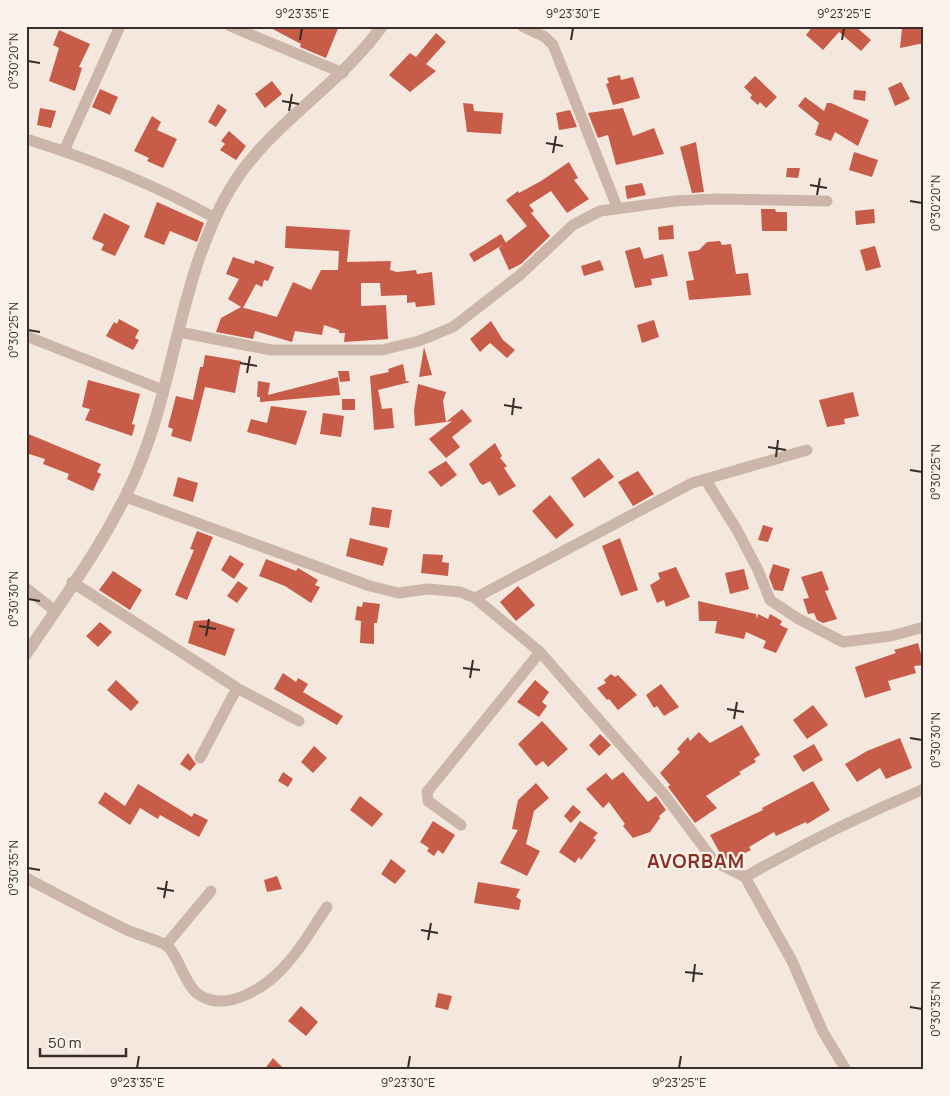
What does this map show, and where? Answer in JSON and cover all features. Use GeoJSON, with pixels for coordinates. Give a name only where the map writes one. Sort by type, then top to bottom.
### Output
{"type":"FeatureCollection","features":[{"type":"Feature","properties":{"kind":"street"},"geometry":{"type":"LineString","coordinates":[[64,151],[120,26]]}},
{"type":"Feature","properties":{"kind":"street"},"geometry":{"type":"LineString","coordinates":[[230,26],[342,73]]}},
{"type":"Feature","properties":{"kind":"street"},"geometry":{"type":"LineString","coordinates":[[26,654],[126,497],[143,458],[196,269],[215,218],[243,168],[274,133],[361,54],[382,26]]}},
{"type":"Feature","properties":{"kind":"street"},"geometry":{"type":"LineString","coordinates":[[522,26],[545,37],[553,45],[617,207]]}},
{"type":"Feature","properties":{"kind":"street"},"geometry":{"type":"LineString","coordinates":[[26,139],[64,151],[178,198],[215,218]]}},
{"type":"Feature","properties":{"kind":"street"},"geometry":{"type":"LineString","coordinates":[[179,332],[272,350],[382,350],[419,341],[453,327],[520,275],[573,225],[600,211],[617,207],[716,199],[827,200]]}},
{"type":"Feature","properties":{"kind":"street"},"geometry":{"type":"LineString","coordinates":[[26,336],[163,390]]}},
{"type":"Feature","properties":{"kind":"street"},"geometry":{"type":"LineString","coordinates":[[475,598],[692,483],[808,450]]}},
{"type":"Feature","properties":{"kind":"street"},"geometry":{"type":"LineString","coordinates":[[705,479],[737,530],[758,570],[770,600],[797,618],[843,642],[891,636],[924,627]]}},
{"type":"Feature","properties":{"kind":"street"},"geometry":{"type":"LineString","coordinates":[[126,497],[370,586],[398,593],[428,589],[460,592],[475,598],[540,652],[662,793],[714,861],[745,877],[792,961],[823,1032],[846,1070]]}},
{"type":"Feature","properties":{"kind":"street"},"geometry":{"type":"LineString","coordinates":[[72,582],[237,688],[300,721]]}},
{"type":"Feature","properties":{"kind":"street"},"geometry":{"type":"LineString","coordinates":[[26,588],[55,610]]}},
{"type":"Feature","properties":{"kind":"street"},"geometry":{"type":"LineString","coordinates":[[461,825],[432,805],[428,801],[427,792],[540,652]]}},
{"type":"Feature","properties":{"kind":"street"},"geometry":{"type":"LineString","coordinates":[[200,758],[237,688]]}},
{"type":"Feature","properties":{"kind":"street"},"geometry":{"type":"LineString","coordinates":[[745,877],[789,852],[864,815],[924,789]]}},
{"type":"Feature","properties":{"kind":"street"},"geometry":{"type":"LineString","coordinates":[[26,878],[124,929],[166,945],[191,987],[199,995],[217,1000],[232,1001],[253,991],[290,961],[327,907]]}},
{"type":"Feature","properties":{"kind":"street"},"geometry":{"type":"LineString","coordinates":[[166,945],[211,891]]}},
{"type":"Feature","properties":{"kind":"building"},"geometry":{"type":"Polygon","coordinates":[[[267,26],[339,26],[326,58],[300,47],[301,44],[267,26]]]}},
{"type":"Feature","properties":{"kind":"building"},"geometry":{"type":"Polygon","coordinates":[[[813,26],[855,26],[871,40],[861,51],[839,32],[823,50],[806,35],[813,26]]]}},
{"type":"Feature","properties":{"kind":"building"},"geometry":{"type":"Polygon","coordinates":[[[920,26],[924,43],[900,48],[902,28],[920,26]]]}},
{"type":"Feature","properties":{"kind":"building"},"geometry":{"type":"Polygon","coordinates":[[[59,30],[90,44],[79,67],[82,68],[75,91],[49,81],[59,48],[53,45],[59,30]]]}},
{"type":"Feature","properties":{"kind":"building"},"geometry":{"type":"Polygon","coordinates":[[[436,33],[446,42],[426,64],[436,71],[410,92],[389,75],[410,53],[416,57],[436,33]]]}},
{"type":"Feature","properties":{"kind":"building"},"geometry":{"type":"Polygon","coordinates":[[[620,75],[621,80],[633,77],[640,98],[613,105],[606,84],[609,83],[607,78],[620,75]]]}},
{"type":"Feature","properties":{"kind":"building"},"geometry":{"type":"Polygon","coordinates":[[[755,76],[777,97],[766,108],[760,102],[758,105],[750,98],[752,95],[744,87],[755,76]]]}},
{"type":"Feature","properties":{"kind":"building"},"geometry":{"type":"Polygon","coordinates":[[[272,81],[282,94],[265,108],[255,94],[272,81]]]}},
{"type":"Feature","properties":{"kind":"building"},"geometry":{"type":"Polygon","coordinates":[[[901,82],[910,99],[895,106],[888,88],[901,82]]]}},
{"type":"Feature","properties":{"kind":"building"},"geometry":{"type":"Polygon","coordinates":[[[100,89],[118,97],[110,115],[92,107],[100,89]]]}},
{"type":"Feature","properties":{"kind":"building"},"geometry":{"type":"Polygon","coordinates":[[[854,90],[866,91],[865,101],[853,99],[854,90]]]}},
{"type":"Feature","properties":{"kind":"building"},"geometry":{"type":"Polygon","coordinates":[[[805,97],[824,111],[827,103],[831,103],[869,120],[858,146],[835,132],[831,141],[815,135],[819,123],[798,106],[805,97]]]}},
{"type":"Feature","properties":{"kind":"building"},"geometry":{"type":"Polygon","coordinates":[[[463,103],[473,104],[474,111],[503,113],[501,134],[467,132],[463,103]]]}},
{"type":"Feature","properties":{"kind":"building"},"geometry":{"type":"Polygon","coordinates":[[[218,104],[227,110],[216,127],[208,122],[218,104]]]}},
{"type":"Feature","properties":{"kind":"building"},"geometry":{"type":"Polygon","coordinates":[[[40,108],[56,111],[51,128],[37,125],[40,108]]]}},
{"type":"Feature","properties":{"kind":"building"},"geometry":{"type":"Polygon","coordinates":[[[623,108],[633,136],[654,128],[664,154],[616,165],[608,135],[598,138],[588,113],[623,108]]]}},
{"type":"Feature","properties":{"kind":"building"},"geometry":{"type":"Polygon","coordinates":[[[570,110],[577,127],[559,130],[556,113],[570,110]]]}},
{"type":"Feature","properties":{"kind":"building"},"geometry":{"type":"Polygon","coordinates":[[[152,116],[161,122],[157,130],[177,139],[163,168],[147,161],[149,158],[134,151],[152,116]]]}},
{"type":"Feature","properties":{"kind":"building"},"geometry":{"type":"Polygon","coordinates":[[[229,131],[246,146],[236,160],[220,150],[225,144],[221,141],[229,131]]]}},
{"type":"Feature","properties":{"kind":"building"},"geometry":{"type":"Polygon","coordinates":[[[696,142],[704,192],[692,193],[680,147],[696,142]]]}},
{"type":"Feature","properties":{"kind":"building"},"geometry":{"type":"Polygon","coordinates":[[[854,152],[878,160],[872,177],[849,170],[854,152]]]}},
{"type":"Feature","properties":{"kind":"building"},"geometry":{"type":"Polygon","coordinates":[[[569,162],[578,178],[574,180],[589,199],[567,213],[551,191],[529,205],[534,211],[531,213],[550,236],[521,264],[509,270],[499,248],[527,226],[506,200],[518,191],[519,193],[541,181],[569,162]]]}},
{"type":"Feature","properties":{"kind":"building"},"geometry":{"type":"Polygon","coordinates":[[[787,168],[800,168],[798,178],[786,177],[787,168]]]}},
{"type":"Feature","properties":{"kind":"building"},"geometry":{"type":"Polygon","coordinates":[[[642,183],[646,195],[627,199],[625,186],[642,183]]]}},
{"type":"Feature","properties":{"kind":"building"},"geometry":{"type":"Polygon","coordinates":[[[157,202],[204,223],[197,242],[170,231],[164,245],[144,237],[157,202]]]}},
{"type":"Feature","properties":{"kind":"building"},"geometry":{"type":"Polygon","coordinates":[[[761,209],[775,209],[776,212],[787,212],[787,231],[762,231],[761,209]]]}},
{"type":"Feature","properties":{"kind":"building"},"geometry":{"type":"Polygon","coordinates":[[[874,209],[875,223],[856,225],[855,211],[874,209]]]}},
{"type":"Feature","properties":{"kind":"building"},"geometry":{"type":"Polygon","coordinates":[[[104,213],[130,226],[115,256],[101,250],[104,244],[92,239],[104,213]]]}},
{"type":"Feature","properties":{"kind":"building"},"geometry":{"type":"Polygon","coordinates":[[[673,225],[674,239],[659,240],[658,227],[673,225]]]}},
{"type":"Feature","properties":{"kind":"building"},"geometry":{"type":"Polygon","coordinates":[[[286,226],[350,230],[347,262],[391,261],[390,270],[397,272],[416,270],[417,274],[432,272],[435,305],[416,307],[415,302],[407,303],[407,295],[381,296],[380,283],[361,283],[361,306],[386,305],[388,339],[344,342],[345,333],[339,333],[339,330],[324,325],[322,335],[295,331],[292,342],[255,331],[253,339],[216,332],[221,318],[241,307],[277,317],[293,282],[311,290],[321,270],[338,270],[339,251],[285,248],[286,226]]]}},
{"type":"Feature","properties":{"kind":"building"},"geometry":{"type":"Polygon","coordinates":[[[501,234],[506,243],[474,262],[469,254],[501,234]]]}},
{"type":"Feature","properties":{"kind":"building"},"geometry":{"type":"Polygon","coordinates":[[[720,241],[722,245],[731,244],[736,274],[748,273],[751,295],[689,300],[686,281],[694,280],[688,252],[699,250],[707,242],[720,241]]]}},
{"type":"Feature","properties":{"kind":"building"},"geometry":{"type":"Polygon","coordinates":[[[875,246],[881,267],[866,271],[860,250],[875,246]]]}},
{"type":"Feature","properties":{"kind":"building"},"geometry":{"type":"Polygon","coordinates":[[[640,247],[644,259],[663,254],[668,276],[651,279],[652,285],[635,288],[625,251],[640,247]]]}},
{"type":"Feature","properties":{"kind":"building"},"geometry":{"type":"Polygon","coordinates":[[[233,257],[254,264],[255,260],[274,267],[268,281],[264,280],[262,287],[256,284],[243,308],[228,299],[239,279],[226,274],[233,257]]]}},
{"type":"Feature","properties":{"kind":"building"},"geometry":{"type":"Polygon","coordinates":[[[600,260],[604,270],[584,276],[581,266],[600,260]]]}},
{"type":"Feature","properties":{"kind":"building"},"geometry":{"type":"Polygon","coordinates":[[[119,319],[139,330],[135,338],[139,340],[133,350],[106,336],[114,322],[117,324],[119,319]]]}},
{"type":"Feature","properties":{"kind":"building"},"geometry":{"type":"Polygon","coordinates":[[[654,320],[659,337],[642,343],[637,325],[654,320]]]}},
{"type":"Feature","properties":{"kind":"building"},"geometry":{"type":"Polygon","coordinates":[[[491,321],[503,340],[515,350],[507,358],[490,343],[480,352],[470,339],[491,321]]]}},
{"type":"Feature","properties":{"kind":"building"},"geometry":{"type":"Polygon","coordinates":[[[424,347],[432,375],[419,377],[424,347]]]}},
{"type":"Feature","properties":{"kind":"building"},"geometry":{"type":"Polygon","coordinates":[[[205,355],[241,361],[235,393],[205,387],[191,442],[171,436],[173,429],[168,427],[176,396],[193,400],[200,367],[203,367],[205,355]]]}},
{"type":"Feature","properties":{"kind":"building"},"geometry":{"type":"Polygon","coordinates":[[[403,364],[406,380],[404,380],[410,382],[378,390],[382,409],[392,408],[394,428],[374,430],[370,376],[389,372],[388,369],[403,364]]]}},
{"type":"Feature","properties":{"kind":"building"},"geometry":{"type":"Polygon","coordinates":[[[338,371],[349,371],[350,381],[340,382],[338,371]]]}},
{"type":"Feature","properties":{"kind":"building"},"geometry":{"type":"Polygon","coordinates":[[[338,377],[340,395],[260,402],[260,397],[257,397],[258,381],[270,383],[268,395],[338,377]]]}},
{"type":"Feature","properties":{"kind":"building"},"geometry":{"type":"Polygon","coordinates":[[[88,380],[140,394],[132,424],[135,425],[132,436],[85,420],[90,409],[82,407],[88,380]]]}},
{"type":"Feature","properties":{"kind":"building"},"geometry":{"type":"Polygon","coordinates":[[[418,384],[446,392],[443,401],[446,422],[415,426],[414,410],[418,384]]]}},
{"type":"Feature","properties":{"kind":"building"},"geometry":{"type":"Polygon","coordinates":[[[853,392],[859,416],[844,419],[845,424],[827,427],[819,400],[853,392]]]}},
{"type":"Feature","properties":{"kind":"building"},"geometry":{"type":"Polygon","coordinates":[[[342,399],[355,399],[355,410],[342,410],[342,399]]]}},
{"type":"Feature","properties":{"kind":"building"},"geometry":{"type":"Polygon","coordinates":[[[271,406],[307,411],[296,445],[247,432],[251,419],[267,423],[271,406]]]}},
{"type":"Feature","properties":{"kind":"building"},"geometry":{"type":"Polygon","coordinates":[[[462,409],[472,421],[452,437],[460,447],[446,458],[429,439],[452,421],[446,422],[462,409]]]}},
{"type":"Feature","properties":{"kind":"building"},"geometry":{"type":"Polygon","coordinates":[[[323,413],[344,416],[341,437],[320,434],[323,413]]]}},
{"type":"Feature","properties":{"kind":"building"},"geometry":{"type":"Polygon","coordinates":[[[26,433],[101,464],[97,472],[101,474],[93,491],[67,479],[69,474],[43,464],[45,459],[26,453],[26,433]]]}},
{"type":"Feature","properties":{"kind":"building"},"geometry":{"type":"Polygon","coordinates":[[[495,443],[502,456],[500,458],[507,466],[504,468],[516,486],[499,496],[490,481],[483,485],[480,483],[469,464],[495,443]]]}},
{"type":"Feature","properties":{"kind":"building"},"geometry":{"type":"Polygon","coordinates":[[[599,458],[614,477],[584,498],[571,478],[599,458]]]}},
{"type":"Feature","properties":{"kind":"building"},"geometry":{"type":"Polygon","coordinates":[[[446,461],[457,475],[441,487],[428,472],[446,461]]]}},
{"type":"Feature","properties":{"kind":"building"},"geometry":{"type":"Polygon","coordinates":[[[638,471],[654,494],[633,506],[618,482],[638,471]]]}},
{"type":"Feature","properties":{"kind":"building"},"geometry":{"type":"Polygon","coordinates":[[[178,477],[198,483],[193,502],[173,496],[178,477]]]}},
{"type":"Feature","properties":{"kind":"building"},"geometry":{"type":"Polygon","coordinates":[[[550,495],[574,525],[556,539],[532,511],[550,495]]]}},
{"type":"Feature","properties":{"kind":"building"},"geometry":{"type":"Polygon","coordinates":[[[372,507],[392,510],[389,528],[369,525],[372,507]]]}},
{"type":"Feature","properties":{"kind":"building"},"geometry":{"type":"Polygon","coordinates":[[[763,525],[773,528],[768,542],[758,540],[763,525]]]}},
{"type":"Feature","properties":{"kind":"building"},"geometry":{"type":"Polygon","coordinates":[[[197,531],[213,537],[187,600],[175,595],[194,550],[190,549],[197,531]]]}},
{"type":"Feature","properties":{"kind":"building"},"geometry":{"type":"Polygon","coordinates":[[[350,538],[388,548],[383,566],[346,556],[350,538]]]}},
{"type":"Feature","properties":{"kind":"building"},"geometry":{"type":"Polygon","coordinates":[[[620,538],[638,590],[621,596],[602,546],[620,538]]]}},
{"type":"Feature","properties":{"kind":"building"},"geometry":{"type":"Polygon","coordinates":[[[423,554],[443,555],[442,562],[449,563],[448,576],[421,573],[423,554]]]}},
{"type":"Feature","properties":{"kind":"building"},"geometry":{"type":"Polygon","coordinates":[[[230,555],[244,564],[234,579],[221,570],[230,555]]]}},
{"type":"Feature","properties":{"kind":"building"},"geometry":{"type":"Polygon","coordinates":[[[266,559],[296,571],[298,568],[318,580],[315,585],[320,587],[311,603],[285,586],[259,576],[266,559]]]}},
{"type":"Feature","properties":{"kind":"building"},"geometry":{"type":"Polygon","coordinates":[[[773,564],[790,569],[783,591],[774,590],[769,577],[773,564]]]}},
{"type":"Feature","properties":{"kind":"building"},"geometry":{"type":"Polygon","coordinates":[[[676,567],[690,597],[666,607],[664,600],[657,603],[650,585],[660,579],[658,573],[676,567]]]}},
{"type":"Feature","properties":{"kind":"building"},"geometry":{"type":"Polygon","coordinates":[[[744,569],[749,589],[730,594],[725,573],[744,569]]]}},
{"type":"Feature","properties":{"kind":"building"},"geometry":{"type":"Polygon","coordinates":[[[113,571],[142,590],[130,610],[99,590],[113,571]]]}},
{"type":"Feature","properties":{"kind":"building"},"geometry":{"type":"Polygon","coordinates":[[[822,571],[829,590],[825,591],[837,619],[823,623],[817,620],[814,613],[808,614],[803,599],[809,598],[801,577],[822,571]]]}},
{"type":"Feature","properties":{"kind":"building"},"geometry":{"type":"Polygon","coordinates":[[[238,581],[248,588],[237,603],[227,596],[238,581]]]}},
{"type":"Feature","properties":{"kind":"building"},"geometry":{"type":"Polygon","coordinates":[[[518,586],[535,605],[516,621],[500,602],[518,586]]]}},
{"type":"Feature","properties":{"kind":"building"},"geometry":{"type":"Polygon","coordinates":[[[698,601],[756,614],[757,619],[758,614],[768,619],[770,614],[782,621],[780,625],[788,629],[776,653],[763,648],[766,641],[746,632],[744,639],[715,633],[717,621],[699,621],[698,601]]]}},
{"type":"Feature","properties":{"kind":"building"},"geometry":{"type":"Polygon","coordinates":[[[363,602],[380,604],[377,623],[374,623],[374,644],[360,643],[361,621],[355,620],[357,606],[362,607],[363,602]]]}},
{"type":"Feature","properties":{"kind":"building"},"geometry":{"type":"Polygon","coordinates":[[[208,620],[235,629],[225,656],[188,643],[194,621],[208,620]]]}},
{"type":"Feature","properties":{"kind":"building"},"geometry":{"type":"Polygon","coordinates":[[[100,622],[112,632],[98,647],[86,636],[100,622]]]}},
{"type":"Feature","properties":{"kind":"building"},"geometry":{"type":"Polygon","coordinates":[[[918,643],[924,665],[914,666],[916,673],[888,681],[891,690],[865,698],[855,667],[896,653],[894,650],[918,643]]]}},
{"type":"Feature","properties":{"kind":"building"},"geometry":{"type":"Polygon","coordinates":[[[283,673],[296,682],[298,678],[308,684],[303,692],[343,716],[337,725],[274,689],[283,673]]]}},
{"type":"Feature","properties":{"kind":"building"},"geometry":{"type":"Polygon","coordinates":[[[611,674],[615,677],[618,675],[637,695],[618,710],[597,688],[606,683],[604,680],[611,674]]]}},
{"type":"Feature","properties":{"kind":"building"},"geometry":{"type":"Polygon","coordinates":[[[116,680],[139,702],[131,711],[107,690],[116,680]]]}},
{"type":"Feature","properties":{"kind":"building"},"geometry":{"type":"Polygon","coordinates":[[[535,680],[549,692],[542,702],[547,706],[539,717],[517,702],[535,680]]]}},
{"type":"Feature","properties":{"kind":"building"},"geometry":{"type":"Polygon","coordinates":[[[661,684],[679,707],[664,716],[657,706],[654,708],[646,695],[661,684]]]}},
{"type":"Feature","properties":{"kind":"building"},"geometry":{"type":"Polygon","coordinates":[[[813,705],[828,725],[807,739],[793,720],[813,705]]]}},
{"type":"Feature","properties":{"kind":"building"},"geometry":{"type":"Polygon","coordinates":[[[542,721],[568,749],[548,767],[543,761],[536,766],[518,744],[542,721]]]}},
{"type":"Feature","properties":{"kind":"building"},"geometry":{"type":"Polygon","coordinates":[[[742,725],[760,755],[754,759],[756,762],[739,772],[741,774],[706,796],[717,808],[695,823],[660,773],[680,752],[677,749],[688,737],[690,741],[699,732],[710,743],[742,725]]]}},
{"type":"Feature","properties":{"kind":"building"},"geometry":{"type":"Polygon","coordinates":[[[600,734],[611,745],[599,756],[589,745],[600,734]]]}},
{"type":"Feature","properties":{"kind":"building"},"geometry":{"type":"Polygon","coordinates":[[[900,738],[912,768],[886,779],[880,768],[857,782],[845,764],[867,751],[900,738]]]}},
{"type":"Feature","properties":{"kind":"building"},"geometry":{"type":"Polygon","coordinates":[[[814,744],[823,760],[803,772],[793,756],[814,744]]]}},
{"type":"Feature","properties":{"kind":"building"},"geometry":{"type":"Polygon","coordinates":[[[314,746],[327,758],[313,773],[301,762],[314,746]]]}},
{"type":"Feature","properties":{"kind":"building"},"geometry":{"type":"Polygon","coordinates":[[[188,753],[196,764],[190,771],[180,764],[188,753]]]}},
{"type":"Feature","properties":{"kind":"building"},"geometry":{"type":"Polygon","coordinates":[[[283,772],[293,779],[288,787],[278,781],[283,772]]]}},
{"type":"Feature","properties":{"kind":"building"},"geometry":{"type":"Polygon","coordinates":[[[623,772],[648,802],[656,796],[666,810],[659,816],[660,818],[650,832],[633,838],[623,826],[625,824],[609,802],[603,808],[586,789],[606,773],[612,780],[623,772]]]}},
{"type":"Feature","properties":{"kind":"building"},"geometry":{"type":"Polygon","coordinates":[[[813,781],[830,810],[807,824],[806,822],[776,836],[774,832],[749,847],[751,850],[730,861],[722,857],[710,835],[763,810],[762,808],[813,781]]]}},
{"type":"Feature","properties":{"kind":"building"},"geometry":{"type":"Polygon","coordinates":[[[536,783],[549,798],[534,811],[526,844],[540,851],[527,876],[500,863],[518,830],[512,829],[518,800],[536,783]]]}},
{"type":"Feature","properties":{"kind":"building"},"geometry":{"type":"Polygon","coordinates":[[[138,784],[192,817],[194,813],[208,820],[199,837],[160,815],[158,819],[140,808],[130,825],[98,803],[105,792],[125,806],[138,784]]]}},
{"type":"Feature","properties":{"kind":"building"},"geometry":{"type":"Polygon","coordinates":[[[360,796],[383,814],[372,827],[350,810],[360,796]]]}},
{"type":"Feature","properties":{"kind":"building"},"geometry":{"type":"Polygon","coordinates":[[[573,805],[581,812],[571,823],[564,816],[573,805]]]}},
{"type":"Feature","properties":{"kind":"building"},"geometry":{"type":"Polygon","coordinates":[[[433,821],[455,835],[443,854],[438,850],[434,856],[427,851],[429,848],[420,842],[433,821]]]}},
{"type":"Feature","properties":{"kind":"building"},"geometry":{"type":"Polygon","coordinates":[[[580,821],[598,833],[593,838],[596,840],[581,860],[579,857],[575,863],[559,852],[580,821]]]}},
{"type":"Feature","properties":{"kind":"building"},"geometry":{"type":"Polygon","coordinates":[[[391,859],[406,871],[395,884],[381,874],[391,859]]]}},
{"type":"Feature","properties":{"kind":"building"},"geometry":{"type":"Polygon","coordinates":[[[277,876],[282,889],[267,892],[264,880],[277,876]]]}},
{"type":"Feature","properties":{"kind":"building"},"geometry":{"type":"Polygon","coordinates":[[[478,882],[520,889],[516,897],[521,900],[519,910],[474,903],[478,882]]]}},
{"type":"Feature","properties":{"kind":"building"},"geometry":{"type":"Polygon","coordinates":[[[438,993],[452,996],[448,1010],[435,1007],[438,993]]]}},
{"type":"Feature","properties":{"kind":"building"},"geometry":{"type":"Polygon","coordinates":[[[301,1006],[318,1022],[306,1036],[288,1021],[301,1006]]]}},
{"type":"Feature","properties":{"kind":"building"},"geometry":{"type":"Polygon","coordinates":[[[273,1058],[285,1070],[264,1070],[273,1058]]]}},
{"type":"Feature","properties":{"kind":"district","name":"AVORBAM"},"geometry":{"type":"Point","coordinates":[696,861]}}]}
